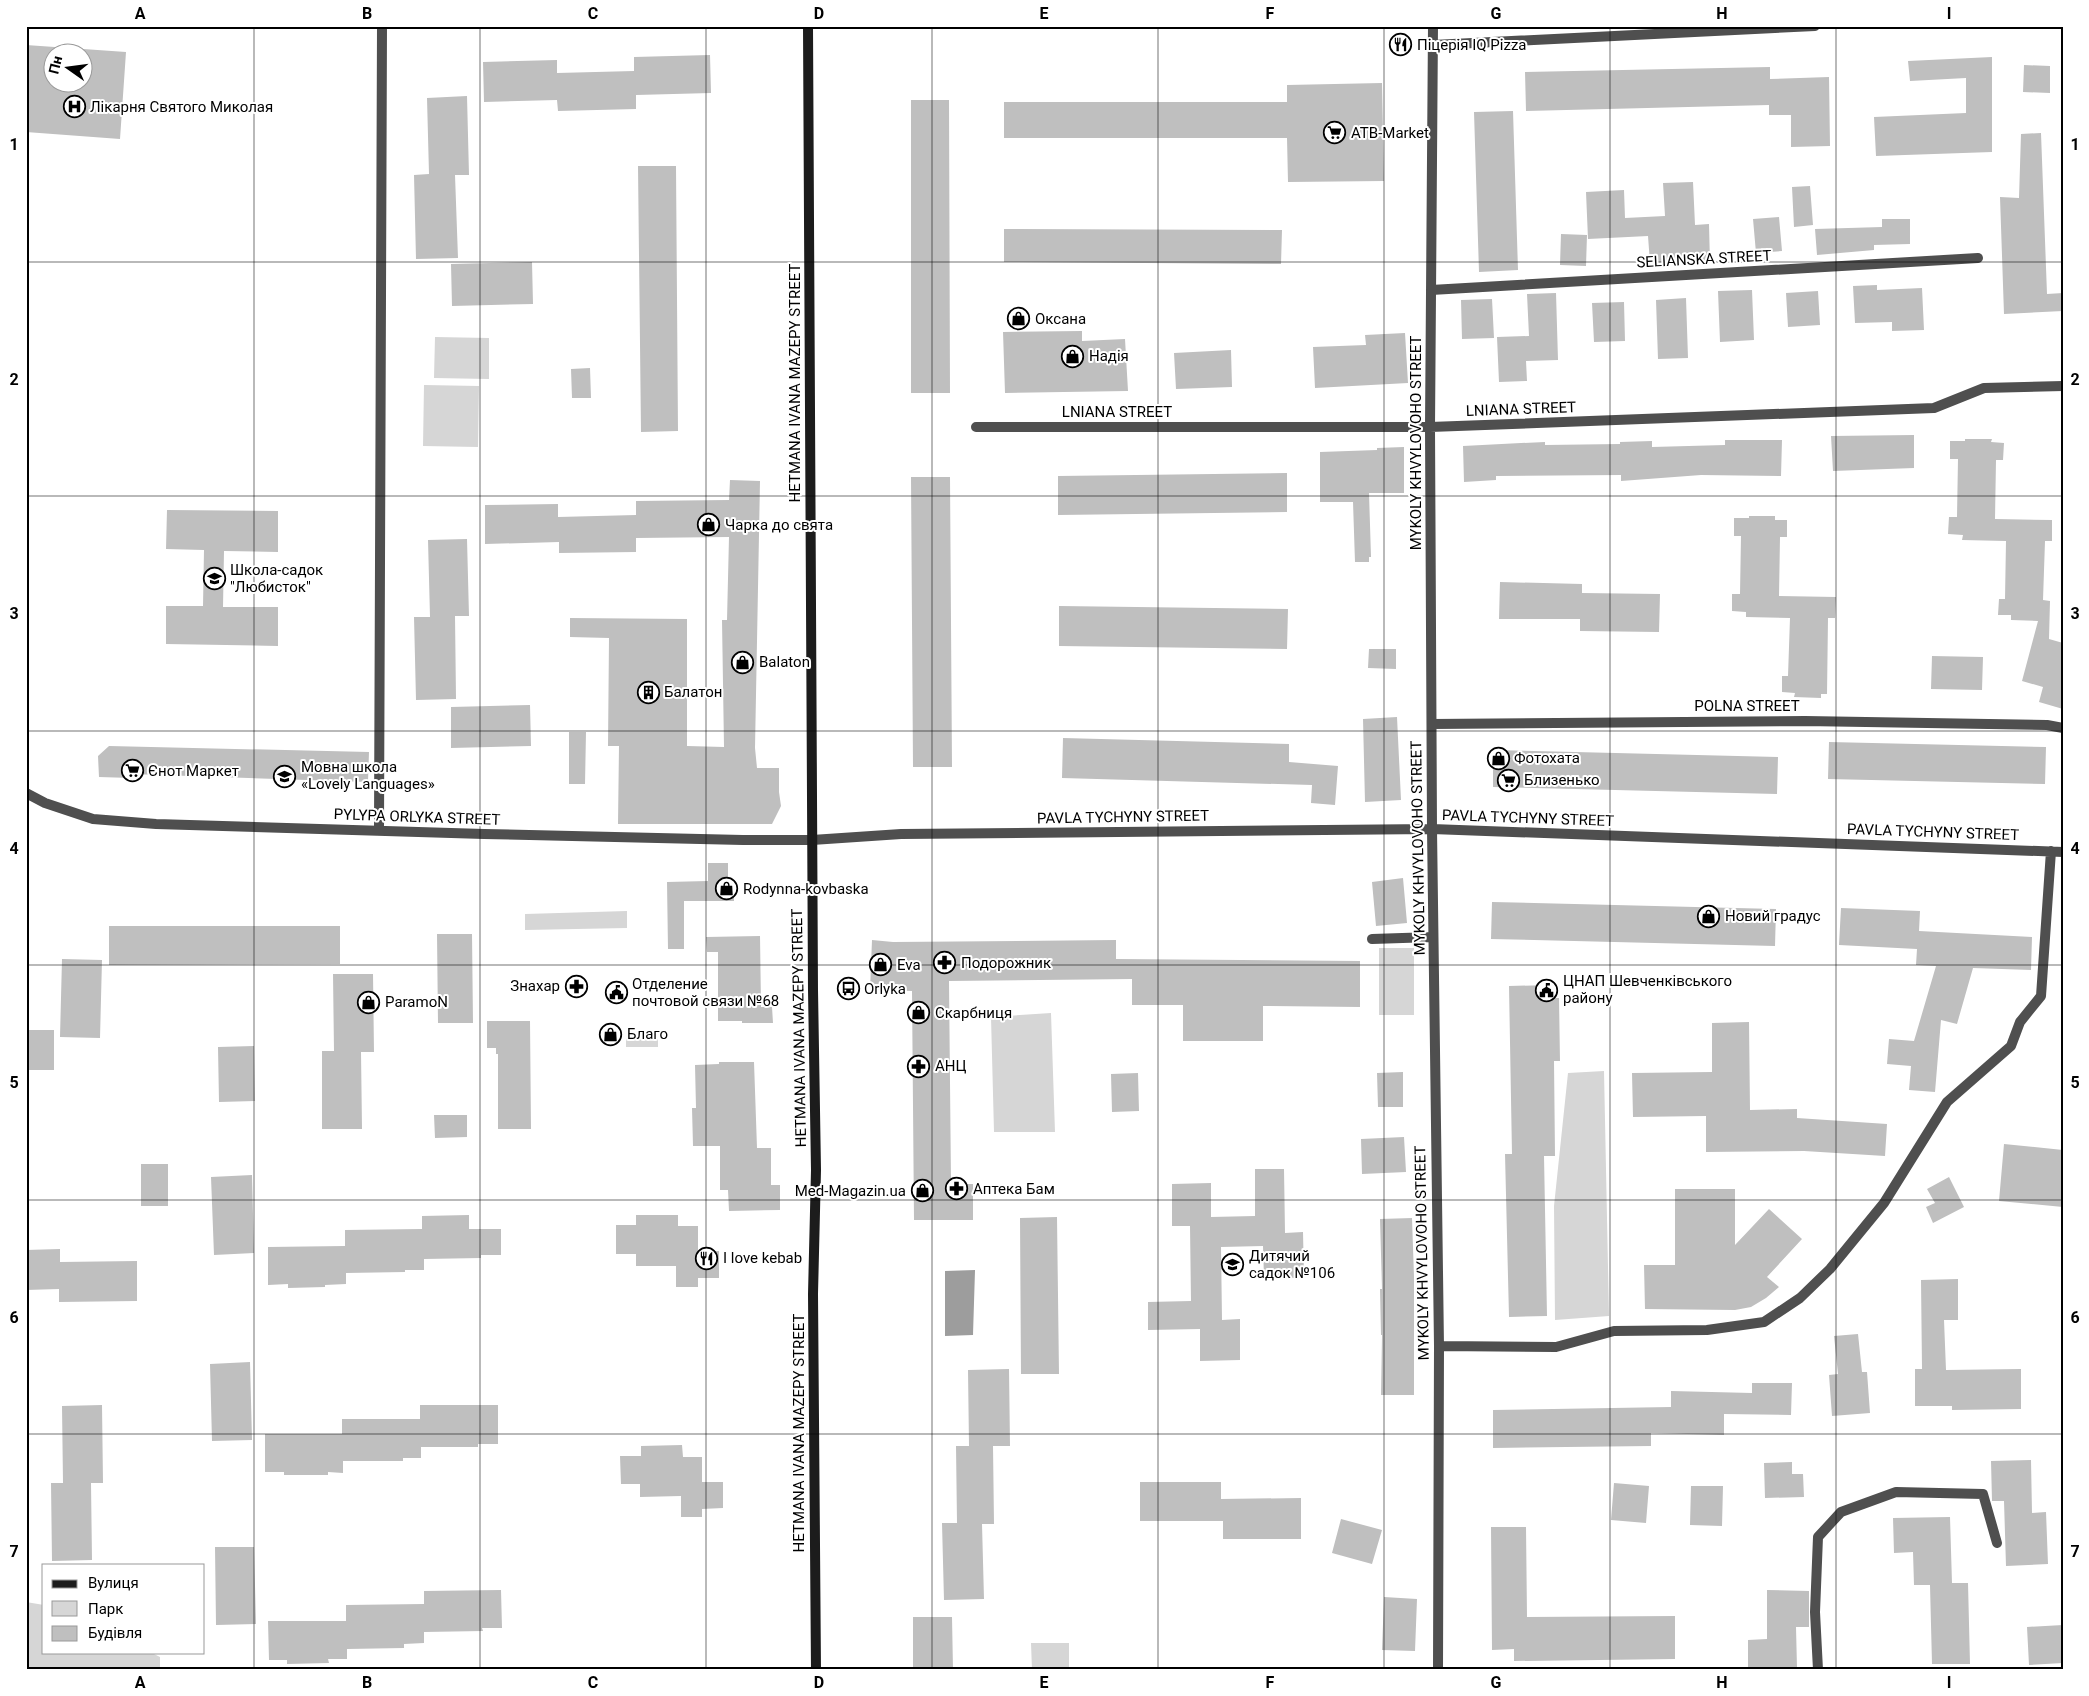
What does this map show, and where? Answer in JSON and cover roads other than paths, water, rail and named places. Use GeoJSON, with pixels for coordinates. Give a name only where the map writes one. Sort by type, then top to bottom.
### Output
{"type":"FeatureCollection","features":[{"type":"Feature","properties":{"kind":"main road","name":"HETMANA IVANA MAZEPY STREET"},"geometry":{"type":"LineString","coordinates":[[808,26],[812,840],[816,1170],[813,1304],[816,1670]]}},
{"type":"Feature","properties":{"kind":"street"},"geometry":{"type":"LineString","coordinates":[[379,831],[382,26]]}},
{"type":"Feature","properties":{"kind":"street","name":"MYKOLY KHVYLOVOHO STREET"},"geometry":{"type":"LineString","coordinates":[[1433,26],[1430,427],[1433,937],[1439,1346],[1438,1670]]}},
{"type":"Feature","properties":{"kind":"street"},"geometry":{"type":"LineString","coordinates":[[1433,45],[1815,26]]}},
{"type":"Feature","properties":{"kind":"street","name":"SELIANSKA STREET"},"geometry":{"type":"LineString","coordinates":[[1431,290],[1978,258]]}},
{"type":"Feature","properties":{"kind":"street","name":"LNIANA STREET"},"geometry":{"type":"LineString","coordinates":[[976,427],[1430,427],[1934,408],[1984,388],[2063,386]]}},
{"type":"Feature","properties":{"kind":"street","name":"POLNA STREET"},"geometry":{"type":"LineString","coordinates":[[1432,724],[1824,721],[2047,725],[2063,728]]}},
{"type":"Feature","properties":{"kind":"street","name":"PYLYPA ORLYKA STREET"},"geometry":{"type":"LineString","coordinates":[[26,793],[45,803],[94,819],[156,824],[743,840],[812,840]]}},
{"type":"Feature","properties":{"kind":"street","name":"PAVLA TYCHYNY STREET"},"geometry":{"type":"LineString","coordinates":[[812,840],[901,834],[1432,829],[2063,852]]}},
{"type":"Feature","properties":{"kind":"street"},"geometry":{"type":"LineString","coordinates":[[1439,1346],[1556,1346],[1614,1331],[1706,1330],[1764,1322],[1800,1298],[1830,1269],[1884,1203],[1947,1102],[2011,1046],[2020,1022],[2041,996],[2051,851]]}},
{"type":"Feature","properties":{"kind":"street"},"geometry":{"type":"LineString","coordinates":[[1372,940],[1433,937]]}},
{"type":"Feature","properties":{"kind":"street"},"geometry":{"type":"LineString","coordinates":[[1818,1670],[1815,1612],[1818,1537],[1841,1512],[1896,1492],[1983,1494],[1997,1543]]}},
{"type":"Feature","properties":{"kind":"place","name":"Піцерія IQ Pizza"},"geometry":{"type":"Point","coordinates":[1401,45]}},
{"type":"Feature","properties":{"kind":"place","name":"Лікарня Святого Миколая"},"geometry":{"type":"Point","coordinates":[74,107]}},
{"type":"Feature","properties":{"kind":"place","name":"ATB-Market"},"geometry":{"type":"Point","coordinates":[1335,133]}},
{"type":"Feature","properties":{"kind":"place","name":"Оксана"},"geometry":{"type":"Point","coordinates":[1019,319]}},
{"type":"Feature","properties":{"kind":"place","name":"Надія"},"geometry":{"type":"Point","coordinates":[1073,356]}},
{"type":"Feature","properties":{"kind":"place","name":"Чарка до свята"},"geometry":{"type":"Point","coordinates":[709,525]}},
{"type":"Feature","properties":{"kind":"place","name":"Школа-садок \"Любисток\""},"geometry":{"type":"Point","coordinates":[214,579]}},
{"type":"Feature","properties":{"kind":"place","name":"Balaton"},"geometry":{"type":"Point","coordinates":[743,662]}},
{"type":"Feature","properties":{"kind":"place","name":"Балатон"},"geometry":{"type":"Point","coordinates":[648,692]}},
{"type":"Feature","properties":{"kind":"place","name":"Фотохата"},"geometry":{"type":"Point","coordinates":[1498,758]}},
{"type":"Feature","properties":{"kind":"place","name":"Єнот Маркет"},"geometry":{"type":"Point","coordinates":[132,771]}},
{"type":"Feature","properties":{"kind":"place","name":"Мовна школа «Lovely Languages»"},"geometry":{"type":"Point","coordinates":[285,776]}},
{"type":"Feature","properties":{"kind":"place","name":"Близенько"},"geometry":{"type":"Point","coordinates":[1508,780]}},
{"type":"Feature","properties":{"kind":"place","name":"Rodynna-kovbaska"},"geometry":{"type":"Point","coordinates":[727,889]}},
{"type":"Feature","properties":{"kind":"place","name":"Новий градус"},"geometry":{"type":"Point","coordinates":[1709,916]}},
{"type":"Feature","properties":{"kind":"place","name":"Подорожник"},"geometry":{"type":"Point","coordinates":[945,963]}},
{"type":"Feature","properties":{"kind":"place","name":"Eva"},"geometry":{"type":"Point","coordinates":[881,965]}},
{"type":"Feature","properties":{"kind":"place","name":"Знахар"},"geometry":{"type":"Point","coordinates":[576,986]}},
{"type":"Feature","properties":{"kind":"place","name":"Orlyka"},"geometry":{"type":"Point","coordinates":[848,989]}},
{"type":"Feature","properties":{"kind":"place","name":"ЦНАП Шевченківського району"},"geometry":{"type":"Point","coordinates":[1547,990]}},
{"type":"Feature","properties":{"kind":"place","name":"Отделение почтовой связи №68"},"geometry":{"type":"Point","coordinates":[616,993]}},
{"type":"Feature","properties":{"kind":"place","name":"ParamoN"},"geometry":{"type":"Point","coordinates":[369,1002]}},
{"type":"Feature","properties":{"kind":"place","name":"Скарбниця"},"geometry":{"type":"Point","coordinates":[919,1013]}},
{"type":"Feature","properties":{"kind":"place","name":"Благо"},"geometry":{"type":"Point","coordinates":[611,1034]}},
{"type":"Feature","properties":{"kind":"place","name":"АНЦ"},"geometry":{"type":"Point","coordinates":[919,1066]}},
{"type":"Feature","properties":{"kind":"place","name":"Аптека Бам"},"geometry":{"type":"Point","coordinates":[957,1189]}},
{"type":"Feature","properties":{"kind":"place","name":"Med-Magazin.ua"},"geometry":{"type":"Point","coordinates":[922,1191]}},
{"type":"Feature","properties":{"kind":"place","name":"I love kebab"},"geometry":{"type":"Point","coordinates":[707,1258]}},
{"type":"Feature","properties":{"kind":"place","name":"Дитячий садок №106"},"geometry":{"type":"Point","coordinates":[1233,1265]}}]}
